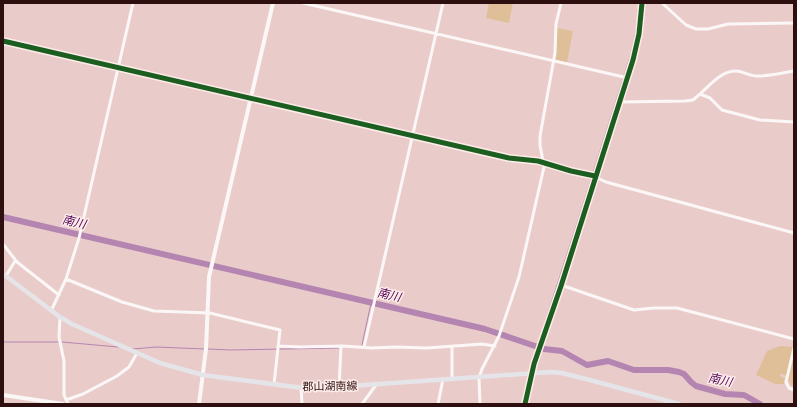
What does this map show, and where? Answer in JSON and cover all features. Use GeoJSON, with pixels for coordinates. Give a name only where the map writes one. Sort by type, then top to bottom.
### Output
{"type":"FeatureCollection","features":[{"type":"Feature","properties":{"kind":"main road","name":"郡山湖南線"},"geometry":{"type":"LineString","coordinates":[[5,275],[51,311],[72,324],[160,363],[203,375],[301,387],[339,388],[533,372],[562,373],[661,402],[679,404]]}},
{"type":"Feature","properties":{"kind":"street"},"geometry":{"type":"LineString","coordinates":[[51,311],[66,279],[81,233],[133,3]]}},
{"type":"Feature","properties":{"kind":"street"},"geometry":{"type":"LineString","coordinates":[[199,404],[203,375],[208,286],[212,263],[273,3]]}},
{"type":"Feature","properties":{"kind":"street"},"geometry":{"type":"LineString","coordinates":[[303,3],[626,78]]}},
{"type":"Feature","properties":{"kind":"street"},"geometry":{"type":"LineString","coordinates":[[364,347],[443,3]]}},
{"type":"Feature","properties":{"kind":"street"},"geometry":{"type":"LineString","coordinates":[[480,404],[480,376],[501,331],[518,277],[542,174],[544,163],[540,136],[553,60],[556,24],[561,3]]}},
{"type":"Feature","properties":{"kind":"street"},"geometry":{"type":"LineString","coordinates":[[525,404],[534,364],[561,286],[620,102],[639,34],[642,3]]}},
{"type":"Feature","properties":{"kind":"street"},"geometry":{"type":"LineString","coordinates":[[662,3],[686,25],[696,29],[708,29],[728,24],[794,23]]}},
{"type":"Feature","properties":{"kind":"street"},"geometry":{"type":"LineString","coordinates":[[3,41],[509,158],[544,163],[571,172],[595,177],[606,182],[794,233]]}},
{"type":"Feature","properties":{"kind":"street"},"geometry":{"type":"LineString","coordinates":[[620,102],[690,101],[716,79],[735,71],[758,76],[794,72]]}},
{"type":"Feature","properties":{"kind":"street"},"geometry":{"type":"LineString","coordinates":[[700,94],[710,98],[722,110],[760,120],[794,122]]}},
{"type":"Feature","properties":{"kind":"street"},"geometry":{"type":"LineString","coordinates":[[3,244],[15,261],[59,295]]}},
{"type":"Feature","properties":{"kind":"street"},"geometry":{"type":"LineString","coordinates":[[5,275],[15,261]]}},
{"type":"Feature","properties":{"kind":"street"},"geometry":{"type":"LineString","coordinates":[[66,279],[122,302],[154,311],[207,313],[280,330],[274,384]]}},
{"type":"Feature","properties":{"kind":"street"},"geometry":{"type":"LineString","coordinates":[[561,286],[634,310],[677,308],[794,339]]}},
{"type":"Feature","properties":{"kind":"street"},"geometry":{"type":"LineString","coordinates":[[60,317],[59,337],[64,361],[64,402]]}},
{"type":"Feature","properties":{"kind":"street"},"geometry":{"type":"LineString","coordinates":[[278,346],[427,348],[482,344],[495,346]]}},
{"type":"Feature","properties":{"kind":"street"},"geometry":{"type":"LineString","coordinates":[[339,388],[341,346]]}},
{"type":"Feature","properties":{"kind":"street"},"geometry":{"type":"LineString","coordinates":[[452,347],[452,379]]}},
{"type":"Feature","properties":{"kind":"street"},"geometry":{"type":"LineString","coordinates":[[794,348],[786,382],[789,388],[794,390]]}},
{"type":"Feature","properties":{"kind":"street"},"geometry":{"type":"LineString","coordinates":[[64,402],[83,394],[116,376],[128,367],[137,352]]}},
{"type":"Feature","properties":{"kind":"street"},"geometry":{"type":"LineString","coordinates":[[438,404],[443,379]]}},
{"type":"Feature","properties":{"kind":"street"},"geometry":{"type":"LineString","coordinates":[[362,404],[376,385]]}},
{"type":"Feature","properties":{"kind":"street"},"geometry":{"type":"LineString","coordinates":[[301,387],[302,404]]}},
{"type":"Feature","properties":{"kind":"street"},"geometry":{"type":"LineString","coordinates":[[3,395],[64,402],[68,404]]}},
{"type":"Feature","properties":{"kind":"shaded area"},"geometry":{"type":"Polygon","coordinates":[[[489,3],[513,3],[509,23],[486,18],[489,3]]]}},
{"type":"Feature","properties":{"kind":"shaded area"},"geometry":{"type":"Polygon","coordinates":[[[557,28],[573,31],[567,62],[556,60],[555,58],[557,28]]]}},
{"type":"Feature","properties":{"kind":"shaded area"},"geometry":{"type":"Polygon","coordinates":[[[780,346],[794,347],[794,386],[791,385],[787,376],[782,374],[780,375],[781,377],[785,378],[784,384],[775,384],[756,375],[767,351],[780,346]]]}},
{"type":"Feature","properties":{"kind":"waterway"},"geometry":{"type":"LineString","coordinates":[[593,173],[631,54],[637,26],[639,3]]}},
{"type":"Feature","properties":{"kind":"waterway"},"geometry":{"type":"LineString","coordinates":[[537,347],[592,177]]}},
{"type":"Feature","properties":{"kind":"waterway","name":"南川"},"geometry":{"type":"LineString","coordinates":[[3,217],[485,329],[544,349],[562,351],[587,365],[608,361],[634,370],[668,370],[679,372],[684,374],[696,386],[725,394],[744,395],[760,404]]}},
{"type":"Feature","properties":{"kind":"waterway"},"geometry":{"type":"LineString","coordinates":[[362,345],[371,303]]}},
{"type":"Feature","properties":{"kind":"waterway"},"geometry":{"type":"LineString","coordinates":[[3,342],[58,342]]}},
{"type":"Feature","properties":{"kind":"waterway"},"geometry":{"type":"LineString","coordinates":[[62,342],[118,347]]}},
{"type":"Feature","properties":{"kind":"waterway"},"geometry":{"type":"LineString","coordinates":[[133,349],[156,347],[205,349]]}},
{"type":"Feature","properties":{"kind":"waterway"},"geometry":{"type":"LineString","coordinates":[[208,349],[339,348]]}},
{"type":"Feature","properties":{"kind":"cycle path"},"geometry":{"type":"LineString","coordinates":[[525,404],[534,364],[561,286],[633,60],[639,34],[642,3]]}},
{"type":"Feature","properties":{"kind":"cycle path"},"geometry":{"type":"LineString","coordinates":[[3,41],[509,158],[538,161],[571,171],[595,176]]}}]}
